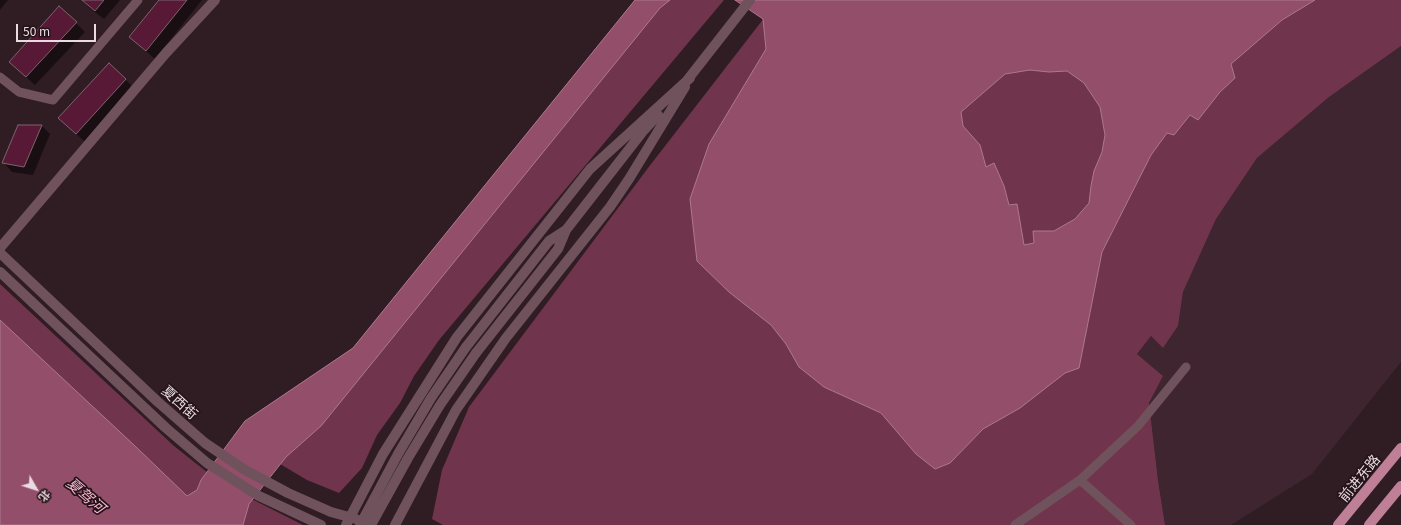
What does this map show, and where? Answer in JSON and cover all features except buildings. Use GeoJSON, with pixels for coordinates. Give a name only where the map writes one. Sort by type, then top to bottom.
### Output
{"type":"FeatureCollection","features":[{"type":"Feature","properties":{"kind":"main road","name":"前进东路"},"geometry":{"type":"LineString","coordinates":[[1338,525],[1401,448]]}},
{"type":"Feature","properties":{"kind":"main road"},"geometry":{"type":"LineString","coordinates":[[1369,525],[1401,486]]}},
{"type":"Feature","properties":{"kind":"street"},"geometry":{"type":"LineString","coordinates":[[0,78],[19,92],[53,100],[138,0]]}},
{"type":"Feature","properties":{"kind":"street"},"geometry":{"type":"LineString","coordinates":[[0,248],[166,53],[215,0]]}},
{"type":"Feature","properties":{"kind":"street"},"geometry":{"type":"LineString","coordinates":[[372,525],[408,458],[440,405],[476,353],[558,249],[566,230],[644,130],[690,78],[750,0]]}},
{"type":"Feature","properties":{"kind":"street"},"geometry":{"type":"LineString","coordinates":[[347,521],[383,454],[457,337],[590,169],[690,78]]}},
{"type":"Feature","properties":{"kind":"street"},"geometry":{"type":"LineString","coordinates":[[395,525],[456,410],[506,338],[610,207],[629,179],[690,78]]}},
{"type":"Feature","properties":{"kind":"street"},"geometry":{"type":"LineString","coordinates":[[360,525],[398,454],[431,398],[466,347],[550,241],[566,230]]}},
{"type":"Feature","properties":{"kind":"street","name":"夏西街"},"geometry":{"type":"LineString","coordinates":[[0,253],[158,402],[205,443],[245,470],[288,493],[331,512],[347,521],[372,525]]}},
{"type":"Feature","properties":{"kind":"street","name":"夏西街"},"geometry":{"type":"LineString","coordinates":[[0,272],[166,428],[207,463],[259,496],[321,525]]}},
{"type":"Feature","properties":{"kind":"street"},"geometry":{"type":"LineString","coordinates":[[1015,525],[1080,480],[1138,426],[1186,367]]}},
{"type":"Feature","properties":{"kind":"street"},"geometry":{"type":"LineString","coordinates":[[1080,480],[1131,525]]}},
{"type":"Feature","properties":{"kind":"shaded area"},"geometry":{"type":"Polygon","coordinates":[[[635,0],[724,0],[439,340],[414,376],[400,403],[377,435],[362,468],[339,493],[307,480],[233,436],[245,421],[353,348],[635,0]]]}},
{"type":"Feature","properties":{"kind":"shaded area"},"geometry":{"type":"Polygon","coordinates":[[[778,0],[1401,0],[1401,46],[1329,97],[1257,158],[1216,219],[1183,292],[1178,326],[1163,348],[1151,336],[1137,354],[1163,376],[1149,403],[1165,525],[443,525],[432,519],[442,470],[469,407],[648,168],[778,0]]]}},
{"type":"Feature","properties":{"kind":"shaded area"},"geometry":{"type":"Polygon","coordinates":[[[1401,46],[1401,362],[1312,474],[1231,525],[1165,525],[1149,403],[1163,376],[1137,354],[1151,336],[1163,348],[1178,326],[1183,292],[1216,219],[1257,158],[1329,97],[1401,46]]]}},
{"type":"Feature","properties":{"kind":"shaded area"},"geometry":{"type":"Polygon","coordinates":[[[0,284],[174,446],[222,484],[303,525],[0,525],[0,284]]]}},
{"type":"Feature","properties":{"kind":"water","name":"夏驾河"},"geometry":{"type":"Polygon","coordinates":[[[635,0],[670,0],[660,8],[321,426],[286,457],[249,504],[243,525],[0,525],[0,320],[187,496],[197,490],[201,480],[245,421],[353,348],[635,0]]]}},
{"type":"Feature","properties":{"kind":"water"},"geometry":{"type":"Polygon","coordinates":[[[735,0],[1315,0],[1282,20],[1231,64],[1235,78],[1220,92],[1198,120],[1190,115],[1174,135],[1167,133],[1151,155],[1102,252],[1079,368],[1065,373],[1020,408],[983,429],[950,463],[935,469],[916,454],[881,413],[824,387],[799,367],[786,344],[771,325],[729,292],[697,261],[690,199],[709,144],[766,49],[763,19],[735,0]],[[1030,70],[1005,74],[961,112],[963,126],[980,145],[986,167],[994,163],[1004,186],[1009,205],[1017,204],[1024,245],[1034,243],[1033,231],[1054,231],[1075,219],[1089,203],[1094,171],[1102,152],[1105,135],[1100,107],[1084,83],[1067,71],[1049,72],[1030,70]]]}}]}
